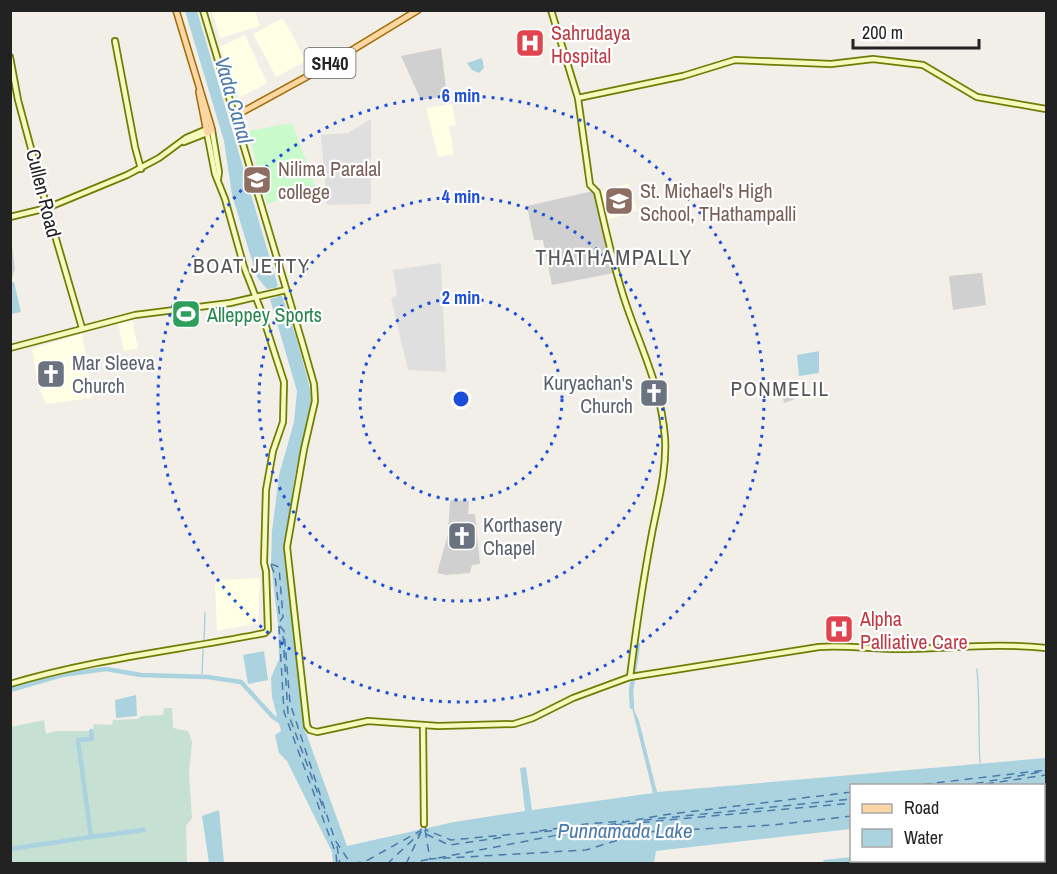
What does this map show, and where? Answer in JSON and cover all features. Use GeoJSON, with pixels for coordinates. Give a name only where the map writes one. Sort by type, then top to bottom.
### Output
{"type":"FeatureCollection","features":[{"type":"Feature","properties":{"kind":"main road"},"geometry":{"type":"LineString","coordinates":[[10,684],[68,668],[265,633],[268,630],[264,564],[265,514],[273,451],[283,422],[285,382],[244,267],[218,179],[219,172],[200,92],[176,10]]}},
{"type":"Feature","properties":{"kind":"main road"},"geometry":{"type":"LineString","coordinates":[[203,10],[316,394],[315,411],[304,449],[287,546],[308,728],[317,732],[368,720],[423,726],[486,726],[524,722],[573,698],[630,677],[819,647],[905,649],[1009,645],[1047,648]]}},
{"type":"Feature","properties":{"kind":"main road","name":"SH40"},"geometry":{"type":"LineString","coordinates":[[235,116],[321,69],[418,10]]}},
{"type":"Feature","properties":{"kind":"main road"},"geometry":{"type":"LineString","coordinates":[[551,10],[578,98],[590,186],[597,192],[627,306],[661,403],[665,441],[663,478],[640,600],[630,677]]}},
{"type":"Feature","properties":{"kind":"main road"},"geometry":{"type":"LineString","coordinates":[[115,41],[141,168]]}},
{"type":"Feature","properties":{"kind":"main road","name":"Cullen Road"},"geometry":{"type":"LineString","coordinates":[[10,57],[18,100],[82,328]]}},
{"type":"Feature","properties":{"kind":"main road"},"geometry":{"type":"LineString","coordinates":[[578,98],[683,76],[735,60],[831,64],[873,59],[923,65],[977,97],[1047,109]]}},
{"type":"Feature","properties":{"kind":"main road"},"geometry":{"type":"LineString","coordinates":[[10,217],[47,208],[141,168],[209,130]]}},
{"type":"Feature","properties":{"kind":"main road"},"geometry":{"type":"LineString","coordinates":[[10,348],[135,315],[199,308],[286,290]]}},
{"type":"Feature","properties":{"kind":"main road"},"geometry":{"type":"LineString","coordinates":[[423,726],[424,824]]}},
{"type":"Feature","properties":{"kind":"shaded area"},"geometry":{"type":"Polygon","coordinates":[[[212,11],[255,11],[260,26],[220,38],[212,11]]]}},
{"type":"Feature","properties":{"kind":"shaded area"},"geometry":{"type":"Polygon","coordinates":[[[283,18],[306,61],[276,77],[253,34],[283,18]]]}},
{"type":"Feature","properties":{"kind":"shaded area"},"geometry":{"type":"Polygon","coordinates":[[[245,35],[267,83],[239,98],[220,47],[245,35]]]}},
{"type":"Feature","properties":{"kind":"shaded area"},"geometry":{"type":"Polygon","coordinates":[[[441,48],[447,96],[421,100],[401,56],[441,48]]]}},
{"type":"Feature","properties":{"kind":"shaded area"},"geometry":{"type":"Polygon","coordinates":[[[452,104],[456,125],[449,126],[454,154],[438,157],[426,108],[452,104]]]}},
{"type":"Feature","properties":{"kind":"shaded area"},"geometry":{"type":"Polygon","coordinates":[[[371,119],[371,204],[327,205],[321,135],[348,133],[371,119]]]}},
{"type":"Feature","properties":{"kind":"shaded area","name":"St. Michael's High School, THathampalli"},"geometry":{"type":"Polygon","coordinates":[[[628,183],[637,210],[608,220],[601,192],[628,183]]]}},
{"type":"Feature","properties":{"kind":"shaded area"},"geometry":{"type":"Polygon","coordinates":[[[593,191],[614,273],[552,285],[543,240],[534,240],[527,206],[593,191]]]}},
{"type":"Feature","properties":{"kind":"shaded area"},"geometry":{"type":"Polygon","coordinates":[[[10,238],[15,269],[11,281],[10,238]]]}},
{"type":"Feature","properties":{"kind":"shaded area"},"geometry":{"type":"Polygon","coordinates":[[[441,263],[446,372],[408,370],[391,298],[397,295],[393,270],[441,263]]]}},
{"type":"Feature","properties":{"kind":"shaded area"},"geometry":{"type":"Polygon","coordinates":[[[982,273],[986,305],[953,310],[949,276],[982,273]]]}},
{"type":"Feature","properties":{"kind":"shaded area"},"geometry":{"type":"Polygon","coordinates":[[[132,320],[138,348],[124,351],[118,323],[132,320]]]}},
{"type":"Feature","properties":{"kind":"shaded area"},"geometry":{"type":"Polygon","coordinates":[[[82,333],[92,398],[46,404],[38,385],[32,349],[82,333]]]}},
{"type":"Feature","properties":{"kind":"shaded area"},"geometry":{"type":"Polygon","coordinates":[[[791,385],[795,399],[784,403],[781,389],[791,385]]]}},
{"type":"Feature","properties":{"kind":"shaded area","name":"Korthasery Chapel"},"geometry":{"type":"Polygon","coordinates":[[[450,501],[469,501],[468,514],[475,514],[480,564],[472,565],[470,573],[447,575],[437,573],[448,534],[450,501]]]}},
{"type":"Feature","properties":{"kind":"shaded area"},"geometry":{"type":"Polygon","coordinates":[[[260,578],[258,623],[217,631],[215,584],[221,580],[260,578]]]}},
{"type":"Feature","properties":{"kind":"shaded area"},"geometry":{"type":"Polygon","coordinates":[[[164,708],[172,708],[173,728],[188,731],[192,742],[189,773],[192,818],[186,826],[187,863],[11,864],[11,727],[44,720],[46,734],[56,731],[92,731],[94,724],[112,725],[113,720],[163,715],[164,708]]]}},
{"type":"Feature","properties":{"kind":"green space"},"geometry":{"type":"Polygon","coordinates":[[[292,123],[316,188],[267,204],[248,131],[292,123]]]}},
{"type":"Feature","properties":{"kind":"water","name":"Punnamada Lake"},"geometry":{"type":"Polygon","coordinates":[[[185,11],[197,11],[278,286],[276,287],[278,296],[282,296],[297,340],[312,396],[295,475],[285,547],[305,730],[347,846],[454,822],[525,811],[520,768],[526,767],[532,810],[653,793],[630,700],[639,721],[657,792],[1046,758],[1046,802],[1045,784],[850,784],[850,829],[656,851],[654,863],[333,863],[332,852],[287,761],[279,753],[275,735],[281,731],[272,697],[271,678],[279,659],[278,624],[271,564],[272,531],[279,475],[294,422],[297,391],[270,299],[278,297],[275,288],[267,289],[257,277],[232,195],[224,141],[185,11]]]}},
{"type":"Feature","properties":{"kind":"water"},"geometry":{"type":"Polygon","coordinates":[[[482,58],[484,68],[479,73],[472,70],[467,63],[482,58]]]}},
{"type":"Feature","properties":{"kind":"water"},"geometry":{"type":"Polygon","coordinates":[[[11,282],[14,282],[21,312],[11,314],[11,282]]]}},
{"type":"Feature","properties":{"kind":"water"},"geometry":{"type":"Polygon","coordinates":[[[819,351],[819,373],[799,376],[797,355],[819,351]]]}},
{"type":"Feature","properties":{"kind":"water"},"geometry":{"type":"Polygon","coordinates":[[[264,651],[268,680],[248,684],[243,655],[264,651]]]}},
{"type":"Feature","properties":{"kind":"water"},"geometry":{"type":"Polygon","coordinates":[[[136,695],[137,716],[116,718],[115,700],[136,695]]]}},
{"type":"Feature","properties":{"kind":"water"},"geometry":{"type":"Polygon","coordinates":[[[219,810],[224,863],[209,863],[202,816],[219,810]]]}},
{"type":"Feature","properties":{"kind":"water"},"geometry":{"type":"Polygon","coordinates":[[[850,857],[850,862],[985,862],[984,864],[824,863],[823,860],[850,857]]]}},
{"type":"Feature","properties":{"kind":"waterway"},"geometry":{"type":"LineString","coordinates":[[204,641],[205,613]]}},
{"type":"Feature","properties":{"kind":"waterway"},"geometry":{"type":"LineString","coordinates":[[632,707],[631,691],[638,645]]}},
{"type":"Feature","properties":{"kind":"waterway"},"geometry":{"type":"LineString","coordinates":[[202,676],[203,649]]}},
{"type":"Feature","properties":{"kind":"waterway"},"geometry":{"type":"LineString","coordinates":[[10,690],[62,675],[106,669],[141,675],[208,677],[241,682],[273,717],[283,723]]}},
{"type":"Feature","properties":{"kind":"waterway"},"geometry":{"type":"LineString","coordinates":[[977,669],[980,763]]}},
{"type":"Feature","properties":{"kind":"waterway"},"geometry":{"type":"LineString","coordinates":[[91,731],[92,739],[78,740],[91,837],[144,830]]}},
{"type":"Feature","properties":{"kind":"waterway"},"geometry":{"type":"LineString","coordinates":[[10,849],[91,837]]}},
{"type":"Feature","properties":{"kind":"ferry route"},"geometry":{"type":"LineString","coordinates":[[271,564],[279,567],[283,617],[278,624],[284,631],[290,703],[335,840],[351,864]]}},
{"type":"Feature","properties":{"kind":"ferry route"},"geometry":{"type":"LineString","coordinates":[[271,565],[275,575],[280,619]]}},
{"type":"Feature","properties":{"kind":"ferry route"},"geometry":{"type":"LineString","coordinates":[[279,626],[284,712],[336,854],[337,864]]}},
{"type":"Feature","properties":{"kind":"ferry route"},"geometry":{"type":"LineString","coordinates":[[283,636],[288,713],[325,813]]}},
{"type":"Feature","properties":{"kind":"ferry route"},"geometry":{"type":"LineString","coordinates":[[926,784],[1046,770]]}},
{"type":"Feature","properties":{"kind":"ferry route"},"geometry":{"type":"LineString","coordinates":[[973,784],[1046,771]]}},
{"type":"Feature","properties":{"kind":"ferry route"},"geometry":{"type":"LineString","coordinates":[[985,784],[1046,775]]}},
{"type":"Feature","properties":{"kind":"ferry route"},"geometry":{"type":"LineString","coordinates":[[608,825],[663,815],[850,792]]}},
{"type":"Feature","properties":{"kind":"ferry route"},"geometry":{"type":"LineString","coordinates":[[644,820],[850,799]]}},
{"type":"Feature","properties":{"kind":"ferry route"},"geometry":{"type":"LineString","coordinates":[[353,864],[368,860],[420,831],[424,824],[426,830],[451,840],[850,803]]}},
{"type":"Feature","properties":{"kind":"ferry route"},"geometry":{"type":"LineString","coordinates":[[425,830],[430,859],[586,850],[644,832],[773,825],[850,816]]}},
{"type":"Feature","properties":{"kind":"ferry route"},"geometry":{"type":"LineString","coordinates":[[539,831],[624,821]]}},
{"type":"Feature","properties":{"kind":"ferry route"},"geometry":{"type":"LineString","coordinates":[[438,858],[589,829]]}},
{"type":"Feature","properties":{"kind":"ferry route"},"geometry":{"type":"LineString","coordinates":[[406,864],[422,830]]}},
{"type":"Feature","properties":{"kind":"ferry route"},"geometry":{"type":"LineString","coordinates":[[387,864],[420,833]]}},
{"type":"Feature","properties":{"kind":"ferry route"},"geometry":{"type":"LineString","coordinates":[[426,834],[449,845],[505,837]]}},
{"type":"Feature","properties":{"kind":"ferry route"},"geometry":{"type":"LineString","coordinates":[[337,846],[340,864]]}},
{"type":"Feature","properties":{"kind":"ferry route"},"geometry":{"type":"LineString","coordinates":[[407,864],[430,859]]}},
{"type":"Feature","properties":{"kind":"place","name":"Sahrudaya Hospital"},"geometry":{"type":"Point","coordinates":[530,43]}},
{"type":"Feature","properties":{"kind":"place","name":"Nilima Paralal college"},"geometry":{"type":"Point","coordinates":[257,180]}},
{"type":"Feature","properties":{"kind":"place","name":"St. Michael's High School, THathampalli"},"geometry":{"type":"Point","coordinates":[619,201]}},
{"type":"Feature","properties":{"kind":"place","name":"Alleppey Sports"},"geometry":{"type":"Point","coordinates":[186,314]}},
{"type":"Feature","properties":{"kind":"place","name":"Mar Sleeva Church"},"geometry":{"type":"Point","coordinates":[51,374]}},
{"type":"Feature","properties":{"kind":"place","name":"Kuryachan's Church"},"geometry":{"type":"Point","coordinates":[654,393]}},
{"type":"Feature","properties":{"kind":"place","name":"Korthasery Chapel"},"geometry":{"type":"Point","coordinates":[462,536]}},
{"type":"Feature","properties":{"kind":"place","name":"Alpha Palliative Care"},"geometry":{"type":"Point","coordinates":[839,629]}},
{"type":"Feature","properties":{"kind":"district","name":"THATHAMPALLY"},"geometry":{"type":"Point","coordinates":[614,257]}},
{"type":"Feature","properties":{"kind":"district","name":"BOAT JETTY"},"geometry":{"type":"Point","coordinates":[252,265]}},
{"type":"Feature","properties":{"kind":"district","name":"PONMELIL"},"geometry":{"type":"Point","coordinates":[780,388]}},
{"type":"Feature","properties":{"kind":"water label","name":"Vada Canal"},"geometry":{"type":"Point","coordinates":[234,100]}}]}
